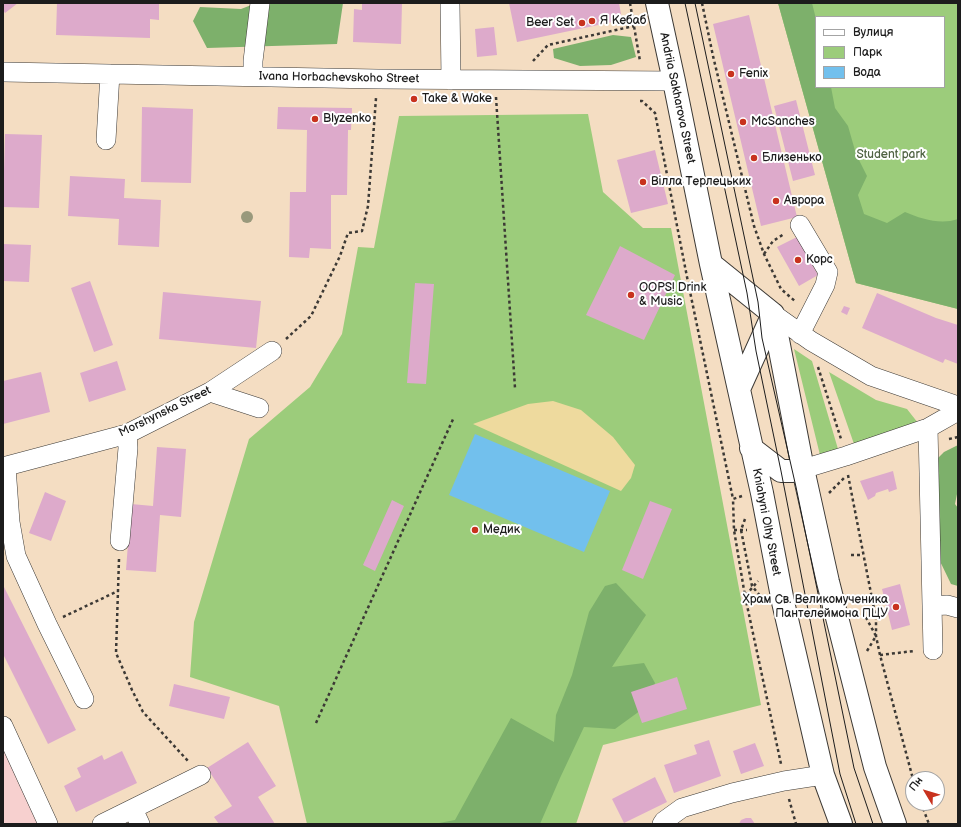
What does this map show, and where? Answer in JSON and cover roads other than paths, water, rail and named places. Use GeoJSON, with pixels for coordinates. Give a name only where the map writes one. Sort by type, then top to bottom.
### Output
{"type":"FeatureCollection","features":[{"type":"Feature","properties":{"kind":"main road","name":"Andriia Sakharova Street"},"geometry":{"type":"LineString","coordinates":[[657,3],[711,264]]}},
{"type":"Feature","properties":{"kind":"main road"},"geometry":{"type":"LineString","coordinates":[[711,264],[773,314],[803,469],[828,582],[875,767],[895,824]]}},
{"type":"Feature","properties":{"kind":"main road","name":"Kniahyni Olhy Street"},"geometry":{"type":"LineString","coordinates":[[711,264],[762,493],[783,602],[823,775],[841,824]]}},
{"type":"Feature","properties":{"kind":"main road"},"geometry":{"type":"LineString","coordinates":[[739,389],[773,314]]}},
{"type":"Feature","properties":{"kind":"main road"},"geometry":{"type":"LineString","coordinates":[[751,448],[781,471],[803,469]]}},
{"type":"Feature","properties":{"kind":"street"},"geometry":{"type":"LineString","coordinates":[[253,76],[253,61],[260,3]]}},
{"type":"Feature","properties":{"kind":"street"},"geometry":{"type":"LineString","coordinates":[[450,3],[450,80]]}},
{"type":"Feature","properties":{"kind":"street","name":"Ivana Horbachevskoho Street"},"geometry":{"type":"LineString","coordinates":[[3,72],[378,79],[674,82]]}},
{"type":"Feature","properties":{"kind":"street"},"geometry":{"type":"LineString","coordinates":[[106,140],[110,74]]}},
{"type":"Feature","properties":{"kind":"street"},"geometry":{"type":"LineString","coordinates":[[794,228],[828,272],[825,285],[800,334]]}},
{"type":"Feature","properties":{"kind":"street"},"geometry":{"type":"LineString","coordinates":[[773,314],[800,334],[872,376],[958,406]]}},
{"type":"Feature","properties":{"kind":"street","name":"Morshynska Street"},"geometry":{"type":"LineString","coordinates":[[5,467],[127,434],[210,392],[272,351]]}},
{"type":"Feature","properties":{"kind":"street"},"geometry":{"type":"LineString","coordinates":[[210,392],[259,408]]}},
{"type":"Feature","properties":{"kind":"street"},"geometry":{"type":"LineString","coordinates":[[803,469],[928,428],[958,411]]}},
{"type":"Feature","properties":{"kind":"street"},"geometry":{"type":"LineString","coordinates":[[928,428],[932,650]]}},
{"type":"Feature","properties":{"kind":"street"},"geometry":{"type":"LineString","coordinates":[[120,541],[128,448],[127,434]]}},
{"type":"Feature","properties":{"kind":"street"},"geometry":{"type":"LineString","coordinates":[[5,467],[10,522],[16,556],[47,624],[84,699]]}},
{"type":"Feature","properties":{"kind":"street"},"geometry":{"type":"LineString","coordinates":[[932,606],[948,605],[958,608]]}},
{"type":"Feature","properties":{"kind":"street"},"geometry":{"type":"LineString","coordinates":[[3,727],[48,824]]}},
{"type":"Feature","properties":{"kind":"street"},"geometry":{"type":"LineString","coordinates":[[102,824],[136,816],[201,775]]}},
{"type":"Feature","properties":{"kind":"street"},"geometry":{"type":"LineString","coordinates":[[662,824],[682,808],[732,792],[784,781],[823,775]]}},
{"type":"Feature","properties":{"kind":"water","name":"Медик"},"geometry":{"type":"Polygon","coordinates":[[[475,434],[610,491],[584,552],[449,495],[475,434]]]}},
{"type":"Feature","properties":{"kind":"tram line"},"geometry":{"type":"LineString","coordinates":[[685,3],[747,293],[756,351],[840,774],[856,824]]}},
{"type":"Feature","properties":{"kind":"tram line"},"geometry":{"type":"LineString","coordinates":[[695,3],[758,302],[762,338],[796,487],[854,768],[873,824]]}},
{"type":"Feature","properties":{"kind":"place","name":"Я Кебаб"},"geometry":{"type":"Point","coordinates":[592,21]}},
{"type":"Feature","properties":{"kind":"place","name":"Beer Set"},"geometry":{"type":"Point","coordinates":[582,23]}},
{"type":"Feature","properties":{"kind":"place","name":"Fenix"},"geometry":{"type":"Point","coordinates":[731,74]}},
{"type":"Feature","properties":{"kind":"place","name":"Take & Wake"},"geometry":{"type":"Point","coordinates":[414,99]}},
{"type":"Feature","properties":{"kind":"place","name":"Blyzenko"},"geometry":{"type":"Point","coordinates":[315,119]}},
{"type":"Feature","properties":{"kind":"place","name":"McSanches"},"geometry":{"type":"Point","coordinates":[743,122]}},
{"type":"Feature","properties":{"kind":"place","name":"Близенько"},"geometry":{"type":"Point","coordinates":[754,158]}},
{"type":"Feature","properties":{"kind":"place","name":"Вілла Терлецьких"},"geometry":{"type":"Point","coordinates":[643,182]}},
{"type":"Feature","properties":{"kind":"place","name":"Аврора"},"geometry":{"type":"Point","coordinates":[776,201]}},
{"type":"Feature","properties":{"kind":"place","name":"Корс"},"geometry":{"type":"Point","coordinates":[798,260]}},
{"type":"Feature","properties":{"kind":"place","name":"OOPS! Drink & Music"},"geometry":{"type":"Point","coordinates":[631,295]}},
{"type":"Feature","properties":{"kind":"place","name":"Медик"},"geometry":{"type":"Point","coordinates":[475,530]}},
{"type":"Feature","properties":{"kind":"place","name":"Храм Св. Великомученика Пантелеймона ПЦУ"},"geometry":{"type":"Point","coordinates":[896,607]}},
{"type":"Feature","properties":{"kind":"park label","name":"Student park"},"geometry":{"type":"Point","coordinates":[891,155]}}]}
